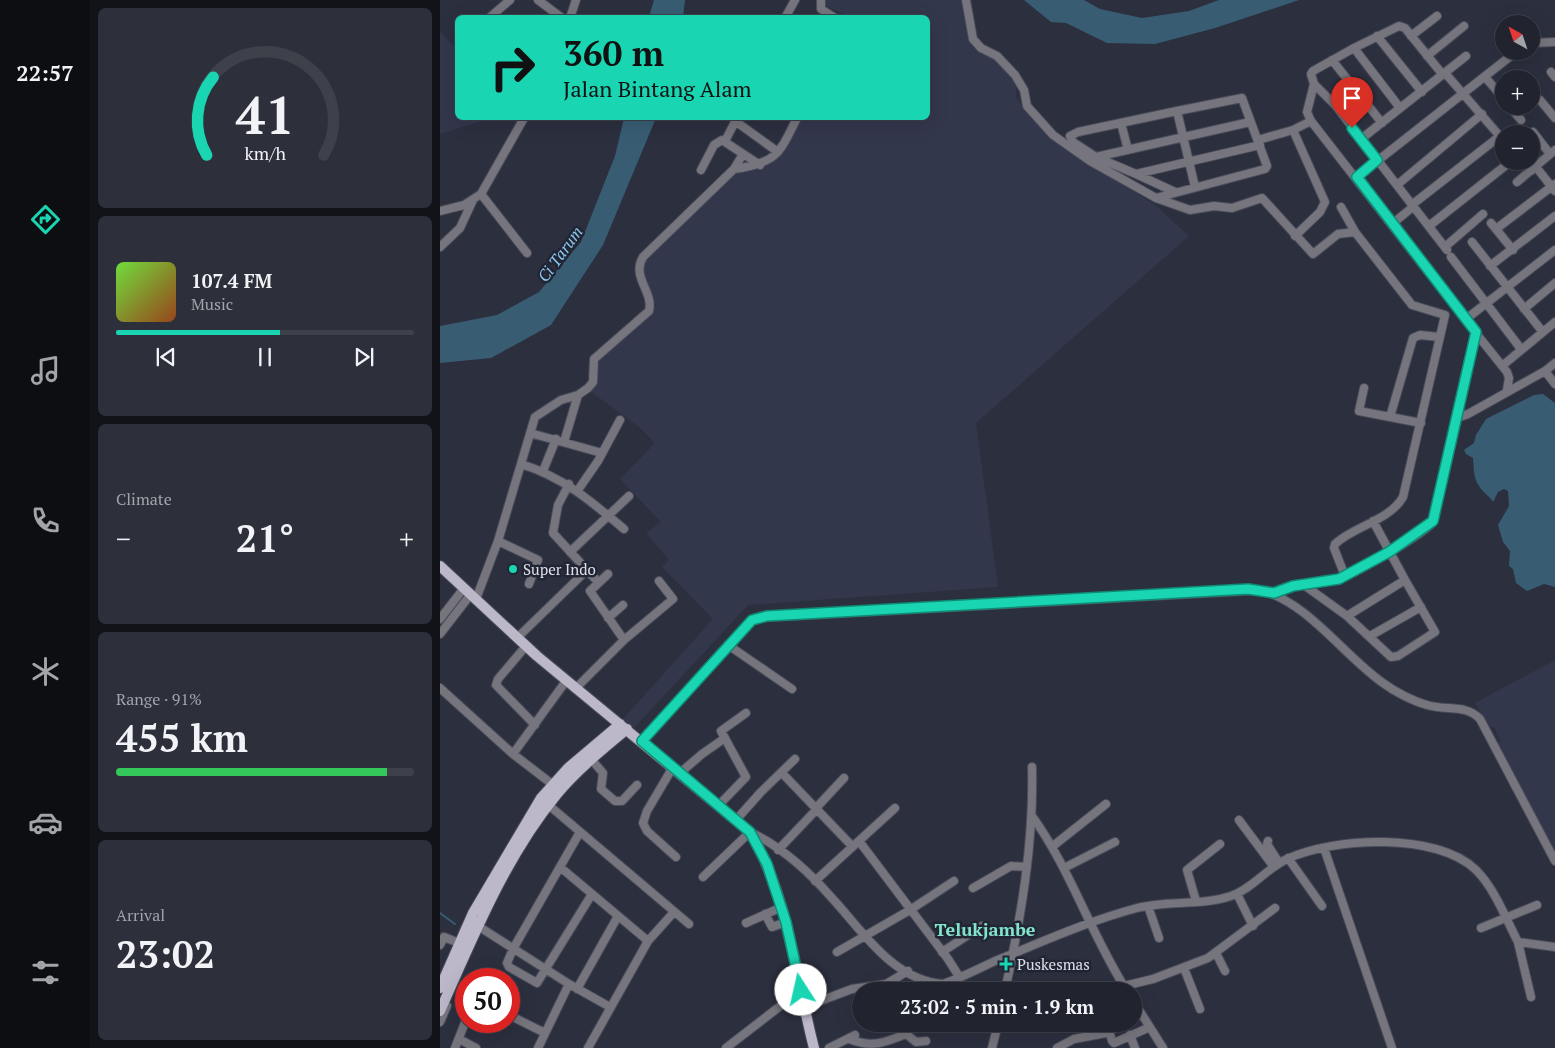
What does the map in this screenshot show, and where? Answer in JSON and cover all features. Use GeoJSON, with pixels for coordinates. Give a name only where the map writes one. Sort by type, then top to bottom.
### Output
{"type":"FeatureCollection","features":[{"type":"Feature","properties":{"kind":"main road"},"geometry":{"type":"LineString","coordinates":[[440,566],[575,689],[624,726],[750,832],[763,855],[782,907],[814,1048]]}},
{"type":"Feature","properties":{"kind":"main road"},"geometry":{"type":"LineString","coordinates":[[440,988],[459,943],[495,874],[547,805],[624,726]]}},
{"type":"Feature","properties":{"kind":"main road"},"geometry":{"type":"LineString","coordinates":[[440,1012],[513,862],[547,805],[552,784],[624,726]]}},
{"type":"Feature","properties":{"kind":"street"},"geometry":{"type":"LineString","coordinates":[[492,15],[510,0]]}},
{"type":"Feature","properties":{"kind":"street"},"geometry":{"type":"LineString","coordinates":[[538,0],[558,15]]}},
{"type":"Feature","properties":{"kind":"street"},"geometry":{"type":"LineString","coordinates":[[571,15],[576,0]]}},
{"type":"Feature","properties":{"kind":"street"},"geometry":{"type":"LineString","coordinates":[[786,15],[794,0]]}},
{"type":"Feature","properties":{"kind":"street"},"geometry":{"type":"LineString","coordinates":[[821,0],[821,9],[830,15]]}},
{"type":"Feature","properties":{"kind":"street"},"geometry":{"type":"LineString","coordinates":[[966,0],[973,39],[981,48],[997,56],[1016,75],[1024,90],[1027,106],[1053,135],[1090,162],[1156,198],[1194,210],[1214,206],[1232,208],[1254,199],[1262,198],[1313,254],[1338,234],[1355,232]]}},
{"type":"Feature","properties":{"kind":"street"},"geometry":{"type":"LineString","coordinates":[[1411,36],[1437,16]]}},
{"type":"Feature","properties":{"kind":"street"},"geometry":{"type":"LineString","coordinates":[[1495,130],[1464,93],[1427,56],[1405,28],[1399,26],[1354,48],[1313,71],[1311,74],[1314,84],[1335,105],[1414,205],[1521,349]]}},
{"type":"Feature","properties":{"kind":"street"},"geometry":{"type":"LineString","coordinates":[[1427,56],[1464,26]]}},
{"type":"Feature","properties":{"kind":"street"},"geometry":{"type":"LineString","coordinates":[[1377,36],[1422,92]]}},
{"type":"Feature","properties":{"kind":"street"},"geometry":{"type":"LineString","coordinates":[[1540,42],[1553,41]]}},
{"type":"Feature","properties":{"kind":"street"},"geometry":{"type":"LineString","coordinates":[[1354,48],[1400,108]]}},
{"type":"Feature","properties":{"kind":"street"},"geometry":{"type":"LineString","coordinates":[[1362,139],[1466,56]]}},
{"type":"Feature","properties":{"kind":"street"},"geometry":{"type":"LineString","coordinates":[[1332,60],[1382,123]]}},
{"type":"Feature","properties":{"kind":"street"},"geometry":{"type":"LineString","coordinates":[[1357,177],[1506,60]]}},
{"type":"Feature","properties":{"kind":"street"},"geometry":{"type":"LineString","coordinates":[[1485,77],[1495,89]]}},
{"type":"Feature","properties":{"kind":"street"},"geometry":{"type":"LineString","coordinates":[[1314,84],[1307,112],[1311,121],[1357,177],[1502,366],[1509,378],[1507,390]]}},
{"type":"Feature","properties":{"kind":"street"},"geometry":{"type":"LineString","coordinates":[[1156,198],[1265,169],[1267,166],[1250,122],[1244,100],[1240,97],[1071,134],[1073,142],[1096,157],[1175,192]]}},
{"type":"Feature","properties":{"kind":"street"},"geometry":{"type":"LineString","coordinates":[[1540,100],[1555,118]]}},
{"type":"Feature","properties":{"kind":"street"},"geometry":{"type":"LineString","coordinates":[[1177,111],[1195,187]]}},
{"type":"Feature","properties":{"kind":"street"},"geometry":{"type":"LineString","coordinates":[[1397,185],[1482,114]]}},
{"type":"Feature","properties":{"kind":"street"},"geometry":{"type":"LineString","coordinates":[[1517,115],[1521,120]]}},
{"type":"Feature","properties":{"kind":"street"},"geometry":{"type":"LineString","coordinates":[[440,211],[473,200],[481,194],[523,120]]}},
{"type":"Feature","properties":{"kind":"street"},"geometry":{"type":"LineString","coordinates":[[725,141],[736,120]]}},
{"type":"Feature","properties":{"kind":"street"},"geometry":{"type":"LineString","coordinates":[[737,120],[778,152]]}},
{"type":"Feature","properties":{"kind":"street"},"geometry":{"type":"LineString","coordinates":[[734,169],[760,165],[778,152],[796,120]]}},
{"type":"Feature","properties":{"kind":"street"},"geometry":{"type":"LineString","coordinates":[[1136,174],[1190,162],[1259,143],[1311,121]]}},
{"type":"Feature","properties":{"kind":"street"},"geometry":{"type":"LineString","coordinates":[[1096,157],[1250,122]]}},
{"type":"Feature","properties":{"kind":"street"},"geometry":{"type":"LineString","coordinates":[[1121,124],[1128,150]]}},
{"type":"Feature","properties":{"kind":"street"},"geometry":{"type":"LineString","coordinates":[[1293,130],[1325,202],[1320,212],[1295,236]]}},
{"type":"Feature","properties":{"kind":"street"},"geometry":{"type":"LineString","coordinates":[[1540,139],[1552,152],[1540,163]]}},
{"type":"Feature","properties":{"kind":"street"},"geometry":{"type":"LineString","coordinates":[[701,170],[716,142],[725,141],[760,165]]}},
{"type":"Feature","properties":{"kind":"street"},"geometry":{"type":"LineString","coordinates":[[1392,224],[1495,143]]}},
{"type":"Feature","properties":{"kind":"street"},"geometry":{"type":"LineString","coordinates":[[440,634],[470,594],[498,541],[535,417],[544,409],[561,400],[578,395],[593,382],[594,359],[649,311],[649,303],[638,269],[643,257],[734,169],[743,154]]}},
{"type":"Feature","properties":{"kind":"street"},"geometry":{"type":"LineString","coordinates":[[1429,226],[1500,170]]}},
{"type":"Feature","properties":{"kind":"street"},"geometry":{"type":"LineString","coordinates":[[1517,182],[1532,170]]}},
{"type":"Feature","properties":{"kind":"street"},"geometry":{"type":"LineString","coordinates":[[1512,250],[1493,226],[1554,187],[1534,170]]}},
{"type":"Feature","properties":{"kind":"street"},"geometry":{"type":"LineString","coordinates":[[481,194],[527,252]]}},
{"type":"Feature","properties":{"kind":"street"},"geometry":{"type":"LineString","coordinates":[[440,246],[460,228],[473,200]]}},
{"type":"Feature","properties":{"kind":"street"},"geometry":{"type":"LineString","coordinates":[[1340,208],[1355,232],[1414,307],[1445,314],[1403,496],[1400,502],[1335,544],[1334,548],[1346,576]]}},
{"type":"Feature","properties":{"kind":"street"},"geometry":{"type":"LineString","coordinates":[[1448,251],[1483,214]]}},
{"type":"Feature","properties":{"kind":"street"},"geometry":{"type":"LineString","coordinates":[[1490,266],[1555,216]]}},
{"type":"Feature","properties":{"kind":"street"},"geometry":{"type":"LineString","coordinates":[[1472,242],[1542,331]]}},
{"type":"Feature","properties":{"kind":"street"},"geometry":{"type":"LineString","coordinates":[[1466,320],[1486,302],[1555,250]]}},
{"type":"Feature","properties":{"kind":"street"},"geometry":{"type":"LineString","coordinates":[[1524,309],[1555,283]]}},
{"type":"Feature","properties":{"kind":"street"},"geometry":{"type":"LineString","coordinates":[[1502,366],[1555,322]]}},
{"type":"Feature","properties":{"kind":"street"},"geometry":{"type":"LineString","coordinates":[[1274,593],[1284,588],[1346,576],[1389,552],[1433,521],[1476,332]]}},
{"type":"Feature","properties":{"kind":"street"},"geometry":{"type":"LineString","coordinates":[[1390,417],[1413,338],[1420,334],[1439,337]]}},
{"type":"Feature","properties":{"kind":"street"},"geometry":{"type":"LineString","coordinates":[[1457,418],[1468,414],[1507,390],[1545,371],[1555,363]]}},
{"type":"Feature","properties":{"kind":"street"},"geometry":{"type":"LineString","coordinates":[[1545,371],[1555,384]]}},
{"type":"Feature","properties":{"kind":"street"},"geometry":{"type":"LineString","coordinates":[[1364,388],[1358,410],[1421,423]]}},
{"type":"Feature","properties":{"kind":"street"},"geometry":{"type":"LineString","coordinates":[[564,442],[578,395]]}},
{"type":"Feature","properties":{"kind":"street"},"geometry":{"type":"LineString","coordinates":[[578,490],[602,453],[620,420]]}},
{"type":"Feature","properties":{"kind":"street"},"geometry":{"type":"LineString","coordinates":[[530,433],[602,453]]}},
{"type":"Feature","properties":{"kind":"street"},"geometry":{"type":"LineString","coordinates":[[543,471],[556,439]]}},
{"type":"Feature","properties":{"kind":"street"},"geometry":{"type":"LineString","coordinates":[[521,464],[543,471],[569,484],[624,529]]}},
{"type":"Feature","properties":{"kind":"street"},"geometry":{"type":"LineString","coordinates":[[569,484],[558,505],[553,533],[598,582]]}},
{"type":"Feature","properties":{"kind":"street"},"geometry":{"type":"LineString","coordinates":[[570,552],[629,496]]}},
{"type":"Feature","properties":{"kind":"street"},"geometry":{"type":"LineString","coordinates":[[1304,585],[1347,616],[1370,636],[1388,656],[1398,656],[1435,632],[1373,521]]}},
{"type":"Feature","properties":{"kind":"street"},"geometry":{"type":"LineString","coordinates":[[498,541],[538,560],[530,584]]}},
{"type":"Feature","properties":{"kind":"street"},"geometry":{"type":"LineString","coordinates":[[518,638],[587,570]]}},
{"type":"Feature","properties":{"kind":"street"},"geometry":{"type":"LineString","coordinates":[[608,574],[590,591],[624,640]]}},
{"type":"Feature","properties":{"kind":"street"},"geometry":{"type":"LineString","coordinates":[[1347,616],[1405,580]]}},
{"type":"Feature","properties":{"kind":"street"},"geometry":{"type":"LineString","coordinates":[[575,689],[624,640],[673,599],[659,581]]}},
{"type":"Feature","properties":{"kind":"street"},"geometry":{"type":"LineString","coordinates":[[642,741],[752,620],[767,616],[1248,589],[1274,593],[1296,607],[1383,684],[1427,705],[1448,709],[1466,708],[1473,711],[1480,719],[1555,861]]}},
{"type":"Feature","properties":{"kind":"street"},"geometry":{"type":"LineString","coordinates":[[440,619],[450,606],[470,594]]}},
{"type":"Feature","properties":{"kind":"street"},"geometry":{"type":"LineString","coordinates":[[608,618],[623,605]]}},
{"type":"Feature","properties":{"kind":"street"},"geometry":{"type":"LineString","coordinates":[[450,606],[457,611]]}},
{"type":"Feature","properties":{"kind":"street"},"geometry":{"type":"LineString","coordinates":[[1370,636],[1421,607]]}},
{"type":"Feature","properties":{"kind":"street"},"geometry":{"type":"LineString","coordinates":[[728,645],[792,689]]}},
{"type":"Feature","properties":{"kind":"street"},"geometry":{"type":"LineString","coordinates":[[526,646],[498,679],[496,685],[535,725]]}},
{"type":"Feature","properties":{"kind":"street"},"geometry":{"type":"LineString","coordinates":[[513,754],[566,681]]}},
{"type":"Feature","properties":{"kind":"street"},"geometry":{"type":"LineString","coordinates":[[440,688],[513,754],[552,784]]}},
{"type":"Feature","properties":{"kind":"street"},"geometry":{"type":"LineString","coordinates":[[719,805],[746,777],[722,730],[746,713]]}},
{"type":"Feature","properties":{"kind":"street"},"geometry":{"type":"LineString","coordinates":[[676,857],[647,831],[643,823],[647,811],[677,770],[725,738]]}},
{"type":"Feature","properties":{"kind":"street"},"geometry":{"type":"LineString","coordinates":[[591,759],[603,773],[601,789],[614,801],[622,801],[636,785]]}},
{"type":"Feature","properties":{"kind":"street"},"geometry":{"type":"LineString","coordinates":[[736,820],[760,793],[796,759]]}},
{"type":"Feature","properties":{"kind":"street"},"geometry":{"type":"LineString","coordinates":[[1007,982],[1024,893],[1032,816],[1032,767]]}},
{"type":"Feature","properties":{"kind":"street"},"geometry":{"type":"LineString","coordinates":[[782,773],[852,846]]}},
{"type":"Feature","properties":{"kind":"street"},"geometry":{"type":"LineString","coordinates":[[778,850],[844,778]]}},
{"type":"Feature","properties":{"kind":"street"},"geometry":{"type":"LineString","coordinates":[[1053,846],[1106,804]]}},
{"type":"Feature","properties":{"kind":"street"},"geometry":{"type":"LineString","coordinates":[[547,805],[690,924]]}},
{"type":"Feature","properties":{"kind":"street"},"geometry":{"type":"LineString","coordinates":[[814,881],[895,808]]}},
{"type":"Feature","properties":{"kind":"street"},"geometry":{"type":"LineString","coordinates":[[1032,816],[1053,846],[1121,982]]}},
{"type":"Feature","properties":{"kind":"street"},"geometry":{"type":"LineString","coordinates":[[1239,820],[1277,865]]}},
{"type":"Feature","properties":{"kind":"street"},"geometry":{"type":"LineString","coordinates":[[580,832],[513,949],[507,965],[534,983],[537,983],[592,894]]}},
{"type":"Feature","properties":{"kind":"street"},"geometry":{"type":"LineString","coordinates":[[703,877],[750,832],[778,850],[814,881],[886,958],[933,983],[943,984],[1090,923],[1148,906],[1225,898],[1236,894],[1288,858],[1324,848],[1368,843],[1408,843],[1442,851],[1469,864],[1476,871],[1518,942],[1531,997]]}},
{"type":"Feature","properties":{"kind":"street"},"geometry":{"type":"LineString","coordinates":[[859,840],[960,978]]}},
{"type":"Feature","properties":{"kind":"street"},"geometry":{"type":"LineString","coordinates":[[1268,841],[1267,844],[1277,865]]}},
{"type":"Feature","properties":{"kind":"street"},"geometry":{"type":"LineString","coordinates":[[1064,868],[1115,842]]}},
{"type":"Feature","properties":{"kind":"street"},"geometry":{"type":"LineString","coordinates":[[1196,901],[1187,870],[1220,844]]}},
{"type":"Feature","properties":{"kind":"street"},"geometry":{"type":"LineString","coordinates":[[1324,848],[1392,1048]]}},
{"type":"Feature","properties":{"kind":"street"},"geometry":{"type":"LineString","coordinates":[[1288,858],[1322,906]]}},
{"type":"Feature","properties":{"kind":"street"},"geometry":{"type":"LineString","coordinates":[[973,888],[1011,866],[1027,867]]}},
{"type":"Feature","properties":{"kind":"street"},"geometry":{"type":"LineString","coordinates":[[560,867],[648,940]]}},
{"type":"Feature","properties":{"kind":"street"},"geometry":{"type":"LineString","coordinates":[[837,952],[954,882]]}},
{"type":"Feature","properties":{"kind":"street"},"geometry":{"type":"LineString","coordinates":[[1236,894],[1253,926]]}},
{"type":"Feature","properties":{"kind":"street"},"geometry":{"type":"LineString","coordinates":[[1148,906],[1159,938]]}},
{"type":"Feature","properties":{"kind":"street"},"geometry":{"type":"LineString","coordinates":[[1481,928],[1537,906]]}},
{"type":"Feature","properties":{"kind":"street"},"geometry":{"type":"LineString","coordinates":[[746,923],[782,907]]}},
{"type":"Feature","properties":{"kind":"street"},"geometry":{"type":"LineString","coordinates":[[1142,983],[1184,968],[1216,953],[1275,908]]}},
{"type":"Feature","properties":{"kind":"street"},"geometry":{"type":"LineString","coordinates":[[588,1048],[648,940],[674,912]]}},
{"type":"Feature","properties":{"kind":"street"},"geometry":{"type":"LineString","coordinates":[[765,914],[772,927],[786,922]]}},
{"type":"Feature","properties":{"kind":"street"},"geometry":{"type":"LineString","coordinates":[[577,989],[618,916]]}},
{"type":"Feature","properties":{"kind":"street"},"geometry":{"type":"LineString","coordinates":[[942,952],[982,926]]}},
{"type":"Feature","properties":{"kind":"street"},"geometry":{"type":"LineString","coordinates":[[440,1022],[480,927],[577,989],[610,1007]]}},
{"type":"Feature","properties":{"kind":"street"},"geometry":{"type":"LineString","coordinates":[[440,945],[444,937],[459,943]]}},
{"type":"Feature","properties":{"kind":"street"},"geometry":{"type":"LineString","coordinates":[[1518,942],[1555,947]]}},
{"type":"Feature","properties":{"kind":"street"},"geometry":{"type":"LineString","coordinates":[[1216,953],[1226,971]]}},
{"type":"Feature","properties":{"kind":"street"},"geometry":{"type":"LineString","coordinates":[[1184,968],[1200,1009]]}},
{"type":"Feature","properties":{"kind":"street"},"geometry":{"type":"LineString","coordinates":[[804,1007],[852,989],[886,984],[908,971]]}},
{"type":"Feature","properties":{"kind":"street"},"geometry":{"type":"LineString","coordinates":[[538,1048],[569,984]]}},
{"type":"Feature","properties":{"kind":"street"},"geometry":{"type":"LineString","coordinates":[[726,1048],[801,990]]}},
{"type":"Feature","properties":{"kind":"street"},"geometry":{"type":"LineString","coordinates":[[1142,1014],[1163,1048]]}},
{"type":"Feature","properties":{"kind":"street"},"geometry":{"type":"LineString","coordinates":[[520,1020],[545,1033]]}},
{"type":"Feature","properties":{"kind":"street"},"geometry":{"type":"LineString","coordinates":[[1057,1048],[1074,1039],[1108,1032],[1114,1043],[1150,1027]]}},
{"type":"Feature","properties":{"kind":"street"},"geometry":{"type":"LineString","coordinates":[[992,1048],[996,1032]]}},
{"type":"Feature","properties":{"kind":"street"},"geometry":{"type":"LineString","coordinates":[[455,1048],[461,1033]]}},
{"type":"Feature","properties":{"kind":"street"},"geometry":{"type":"LineString","coordinates":[[829,1048],[852,1037],[865,1047],[887,1045],[905,1034],[908,1034],[916,1042],[926,1041]]}},
{"type":"Feature","properties":{"kind":"street"},"geometry":{"type":"LineString","coordinates":[[1130,1035],[1135,1048]]}},
{"type":"Feature","properties":{"kind":"street"},"geometry":{"type":"LineString","coordinates":[[459,1039],[476,1048]]}},
{"type":"Feature","properties":{"kind":"shaded area"},"geometry":{"type":"Polygon","coordinates":[[[654,0],[685,0],[683,15],[650,15],[654,0]]]}},
{"type":"Feature","properties":{"kind":"shaded area"},"geometry":{"type":"Polygon","coordinates":[[[824,0],[963,0],[966,10],[967,37],[1001,63],[1016,81],[1016,98],[1052,140],[1154,204],[1189,236],[976,423],[998,587],[748,605],[634,728],[623,719],[713,619],[662,567],[669,560],[646,533],[661,522],[620,479],[655,443],[638,426],[587,389],[598,359],[656,306],[639,269],[639,258],[650,243],[732,171],[758,168],[782,146],[796,120],[930,120],[930,15],[846,15],[826,6],[824,0]]]}},
{"type":"Feature","properties":{"kind":"shaded area"},"geometry":{"type":"Polygon","coordinates":[[[1024,0],[1084,0],[1100,9],[1142,18],[1189,11],[1219,0],[1299,0],[1215,28],[1155,44],[1107,43],[1066,23],[1051,22],[1024,0]]]}},
{"type":"Feature","properties":{"kind":"shaded area"},"geometry":{"type":"Polygon","coordinates":[[[440,31],[455,48],[455,120],[485,120],[440,134],[440,31]]]}},
{"type":"Feature","properties":{"kind":"shaded area"},"geometry":{"type":"Polygon","coordinates":[[[624,120],[655,120],[603,245],[551,325],[491,358],[440,363],[440,326],[497,315],[539,292],[581,242],[615,156],[624,120]]]}},
{"type":"Feature","properties":{"kind":"shaded area"},"geometry":{"type":"Polygon","coordinates":[[[1543,394],[1555,403],[1555,587],[1544,584],[1527,591],[1516,583],[1513,569],[1509,566],[1510,551],[1503,542],[1498,525],[1509,506],[1508,491],[1504,489],[1498,492],[1493,502],[1477,483],[1473,458],[1466,454],[1464,450],[1474,443],[1476,435],[1486,419],[1534,395],[1543,394]]]}},
{"type":"Feature","properties":{"kind":"shaded area"},"geometry":{"type":"Polygon","coordinates":[[[1555,660],[1555,852],[1497,743],[1501,742],[1494,727],[1489,727],[1475,703],[1555,660]]]}},
{"type":"Feature","properties":{"kind":"waterway"},"geometry":{"type":"LineString","coordinates":[[440,913],[455,924]]}},
{"type":"Feature","properties":{"kind":"place","name":"Super Indo"},"geometry":{"type":"Point","coordinates":[513,569]}},
{"type":"Feature","properties":{"kind":"place","name":"Puskesmas"},"geometry":{"type":"Point","coordinates":[1006,964]}},
{"type":"Feature","properties":{"kind":"district","name":"Telukjambe"},"geometry":{"type":"Point","coordinates":[985,929]}},
{"type":"Feature","properties":{"kind":"route"},"geometry":{"type":"LineString","coordinates":[[801,990],[786,922],[767,864],[750,832],[642,741],[752,620],[767,616],[1248,589],[1274,593],[1293,586],[1327,582],[1346,576],[1389,552],[1429,526],[1433,521],[1476,332],[1425,269],[1357,177],[1377,160],[1352,128]]}},
{"type":"Feature","properties":{"kind":"water label","name":"Ci Tarum"},"geometry":{"type":"Point","coordinates":[560,254]}}]}
